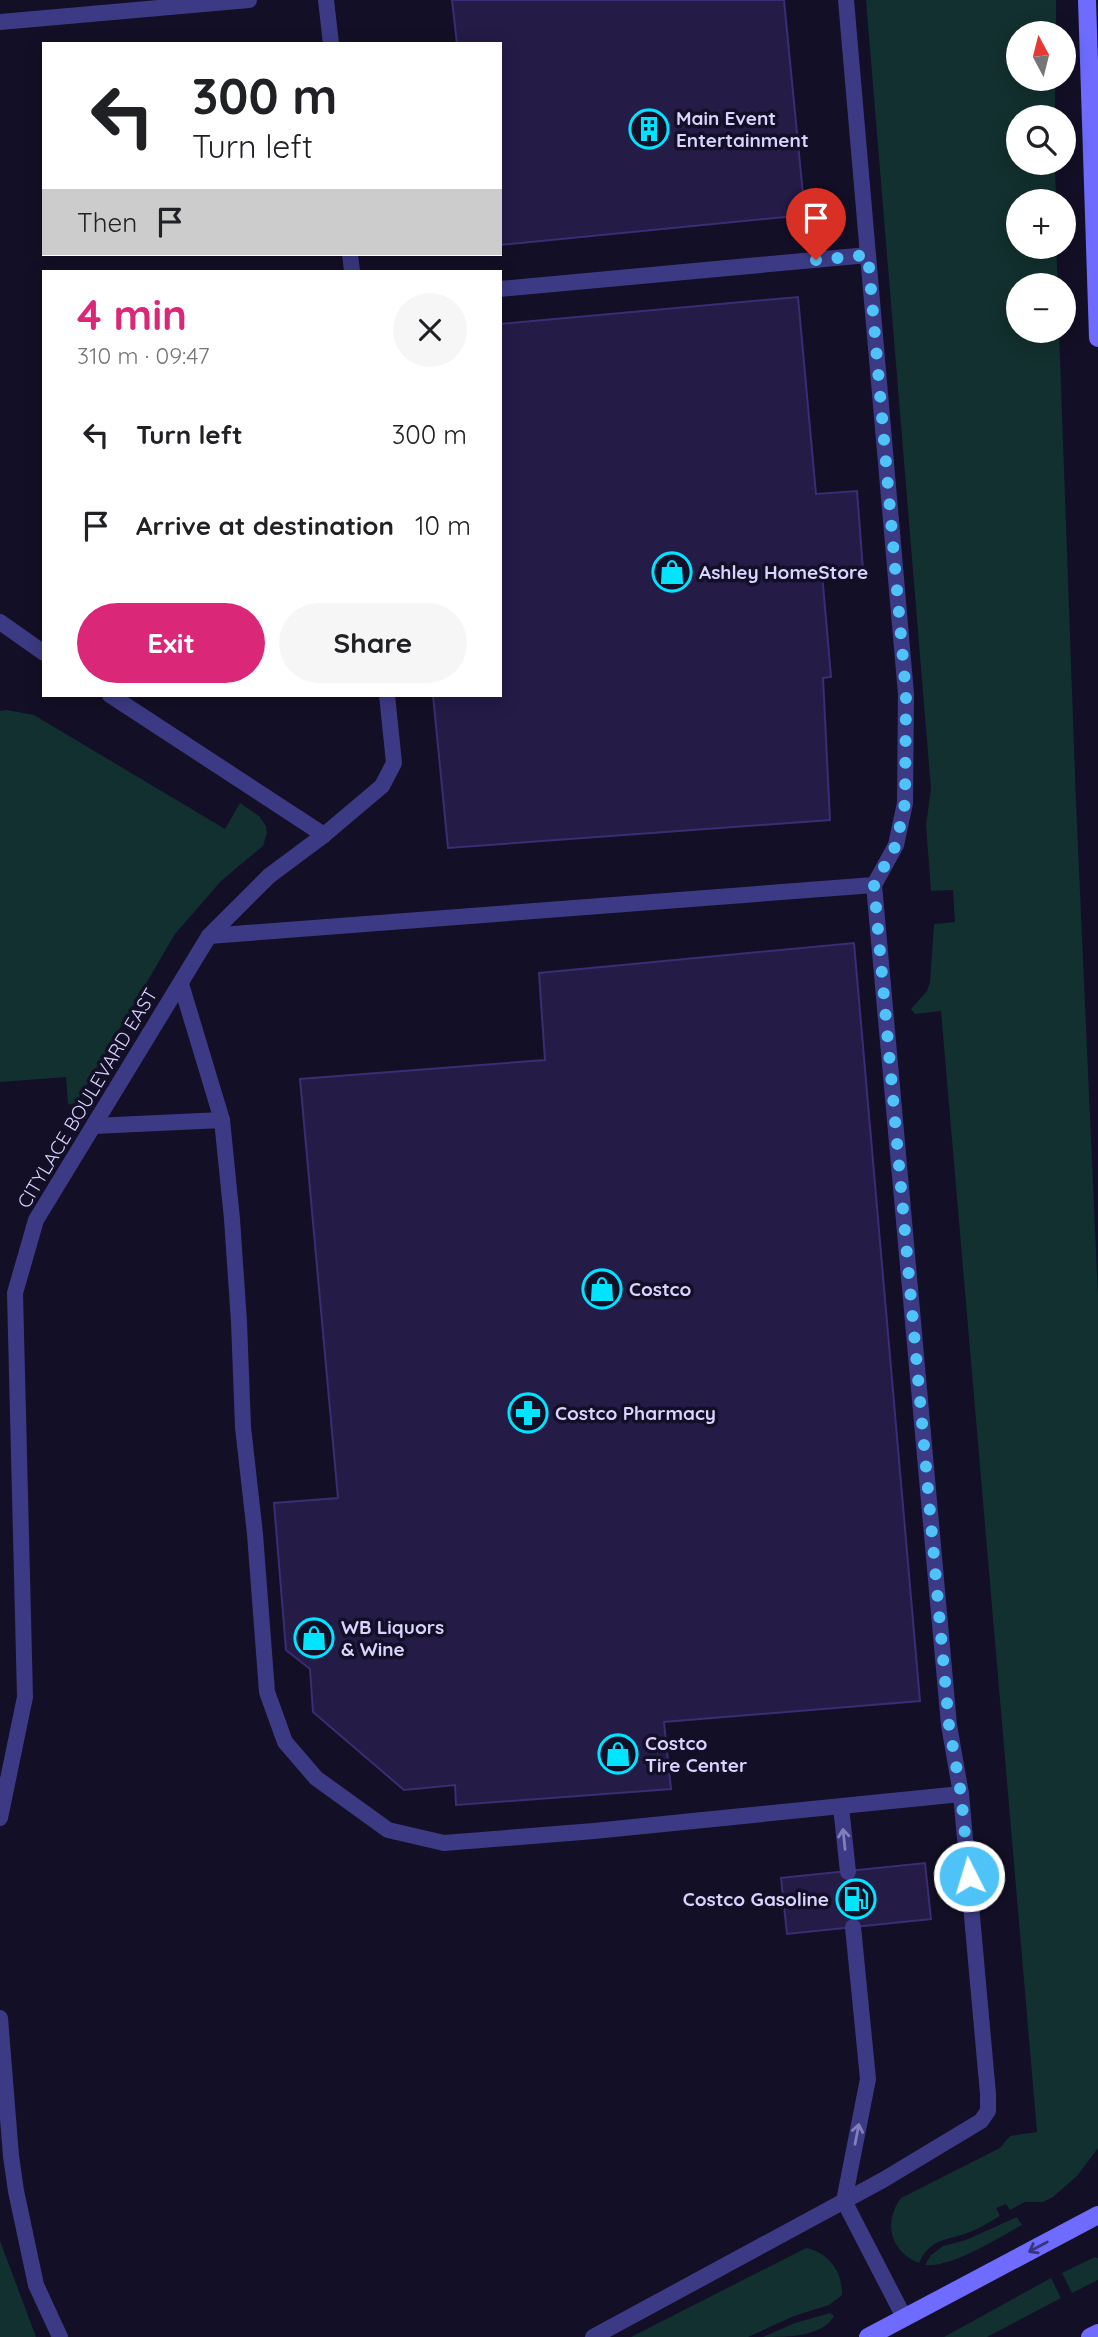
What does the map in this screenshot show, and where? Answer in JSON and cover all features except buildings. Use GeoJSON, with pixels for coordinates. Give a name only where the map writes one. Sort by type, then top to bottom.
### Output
{"type":"FeatureCollection","features":[{"type":"Feature","properties":{"kind":"main road"},"geometry":{"type":"LineString","coordinates":[[1087,0],[1098,338]]}},
{"type":"Feature","properties":{"kind":"main road"},"geometry":{"type":"LineString","coordinates":[[868,2337],[1098,2215]]}},
{"type":"Feature","properties":{"kind":"main road"},"geometry":{"type":"LineString","coordinates":[[1090,2337],[1098,2333]]}},
{"type":"Feature","properties":{"kind":"lane"},"geometry":{"type":"LineString","coordinates":[[0,22],[249,0]]}},
{"type":"Feature","properties":{"kind":"lane"},"geometry":{"type":"LineString","coordinates":[[326,0],[331,42]]}},
{"type":"Feature","properties":{"kind":"lane"},"geometry":{"type":"LineString","coordinates":[[593,2337],[844,2201],[981,2121],[988,2111],[961,1794],[949,1725],[874,885],[896,845],[905,803],[906,694],[846,0]]}},
{"type":"Feature","properties":{"kind":"lane"},"geometry":{"type":"LineString","coordinates":[[502,289],[868,255]]}},
{"type":"Feature","properties":{"kind":"lane"},"geometry":{"type":"LineString","coordinates":[[0,622],[42,652]]}},
{"type":"Feature","properties":{"kind":"lane"},"geometry":{"type":"LineString","coordinates":[[113,697],[324,835]]}},
{"type":"Feature","properties":{"kind":"lane","name":"CITYLACE BOULEVARD EAST"},"geometry":{"type":"LineString","coordinates":[[0,1818],[25,1697],[15,1293],[36,1220],[209,936],[269,876],[324,835],[382,786],[394,763],[387,697]]}},
{"type":"Feature","properties":{"kind":"lane"},"geometry":{"type":"LineString","coordinates":[[209,936],[874,885]]}},
{"type":"Feature","properties":{"kind":"lane"},"geometry":{"type":"LineString","coordinates":[[181,984],[222,1120],[232,1219],[243,1427],[255,1534],[267,1692],[285,1742],[316,1778],[388,1830],[444,1843],[594,1832],[961,1794]]}},
{"type":"Feature","properties":{"kind":"lane"},"geometry":{"type":"LineString","coordinates":[[94,1126],[222,1120]]}},
{"type":"Feature","properties":{"kind":"lane"},"geometry":{"type":"LineString","coordinates":[[841,1807],[848,1872]]}},
{"type":"Feature","properties":{"kind":"lane"},"geometry":{"type":"LineString","coordinates":[[853,1927],[868,2080],[844,2201],[904,2318]]}},
{"type":"Feature","properties":{"kind":"lane"},"geometry":{"type":"LineString","coordinates":[[0,2018],[16,2191],[36,2285],[60,2337]]}},
{"type":"Feature","properties":{"kind":"green space"},"geometry":{"type":"Polygon","coordinates":[[[866,0],[1056,0],[1056,21],[1006,21],[1006,91],[1055,91],[1055,105],[1006,105],[1006,175],[1055,175],[1056,189],[1006,189],[1006,259],[1057,259],[1057,273],[1006,273],[1006,343],[1059,343],[1098,1296],[1098,2148],[1077,2176],[1053,2197],[1043,2202],[1025,2202],[1010,2210],[1006,2204],[996,2208],[1000,2216],[974,2230],[934,2244],[919,2263],[901,2251],[892,2235],[892,2217],[901,2198],[1000,2148],[1010,2136],[1037,2132],[941,1011],[915,1014],[911,1009],[927,991],[930,982],[934,924],[955,922],[953,890],[931,891],[926,825],[931,789],[866,0]]]}},
{"type":"Feature","properties":{"kind":"green space"},"geometry":{"type":"Polygon","coordinates":[[[0,711],[34,715],[225,829],[240,803],[259,816],[266,826],[263,846],[221,881],[175,934],[75,1105],[68,1104],[66,1077],[0,1082],[0,711]]]}},
{"type":"Feature","properties":{"kind":"green space"},"geometry":{"type":"Polygon","coordinates":[[[1017,2217],[1022,2225],[988,2244],[962,2257],[925,2265],[931,2255],[943,2246],[966,2240],[1017,2217]]]}},
{"type":"Feature","properties":{"kind":"green space"},"geometry":{"type":"Polygon","coordinates":[[[0,2241],[36,2337],[0,2337],[0,2241]]]}},
{"type":"Feature","properties":{"kind":"green space"},"geometry":{"type":"Polygon","coordinates":[[[806,2248],[821,2254],[837,2271],[842,2295],[829,2305],[794,2316],[748,2337],[631,2337],[806,2248]]]}},
{"type":"Feature","properties":{"kind":"green space"},"geometry":{"type":"Polygon","coordinates":[[[1098,2258],[1098,2280],[1072,2293],[1062,2273],[1098,2258]]]}},
{"type":"Feature","properties":{"kind":"green space"},"geometry":{"type":"Polygon","coordinates":[[[1051,2278],[1061,2298],[987,2337],[944,2337],[1051,2278]]]}},
{"type":"Feature","properties":{"kind":"green space"},"geometry":{"type":"Polygon","coordinates":[[[830,2313],[834,2316],[828,2323],[813,2332],[763,2337],[795,2323],[830,2313]]]}},
{"type":"Feature","properties":{"kind":"place","name":"Main Event Entertainment"},"geometry":{"type":"Point","coordinates":[649,129]}},
{"type":"Feature","properties":{"kind":"place","name":"Ashley HomeStore"},"geometry":{"type":"Point","coordinates":[672,572]}},
{"type":"Feature","properties":{"kind":"place","name":"Costco"},"geometry":{"type":"Point","coordinates":[602,1289]}},
{"type":"Feature","properties":{"kind":"place","name":"Costco Pharmacy"},"geometry":{"type":"Point","coordinates":[528,1413]}},
{"type":"Feature","properties":{"kind":"place","name":"WB Liquors & Wine"},"geometry":{"type":"Point","coordinates":[314,1638]}},
{"type":"Feature","properties":{"kind":"place","name":"Costco Tire Center"},"geometry":{"type":"Point","coordinates":[618,1754]}},
{"type":"Feature","properties":{"kind":"place","name":"Costco Gasoline"},"geometry":{"type":"Point","coordinates":[856,1899]}},
{"type":"Feature","properties":{"kind":"route"},"geometry":{"type":"LineString","coordinates":[[816,260],[868,255],[906,694],[905,803],[896,845],[874,885],[949,1725],[961,1794],[969,1876]]}}]}
